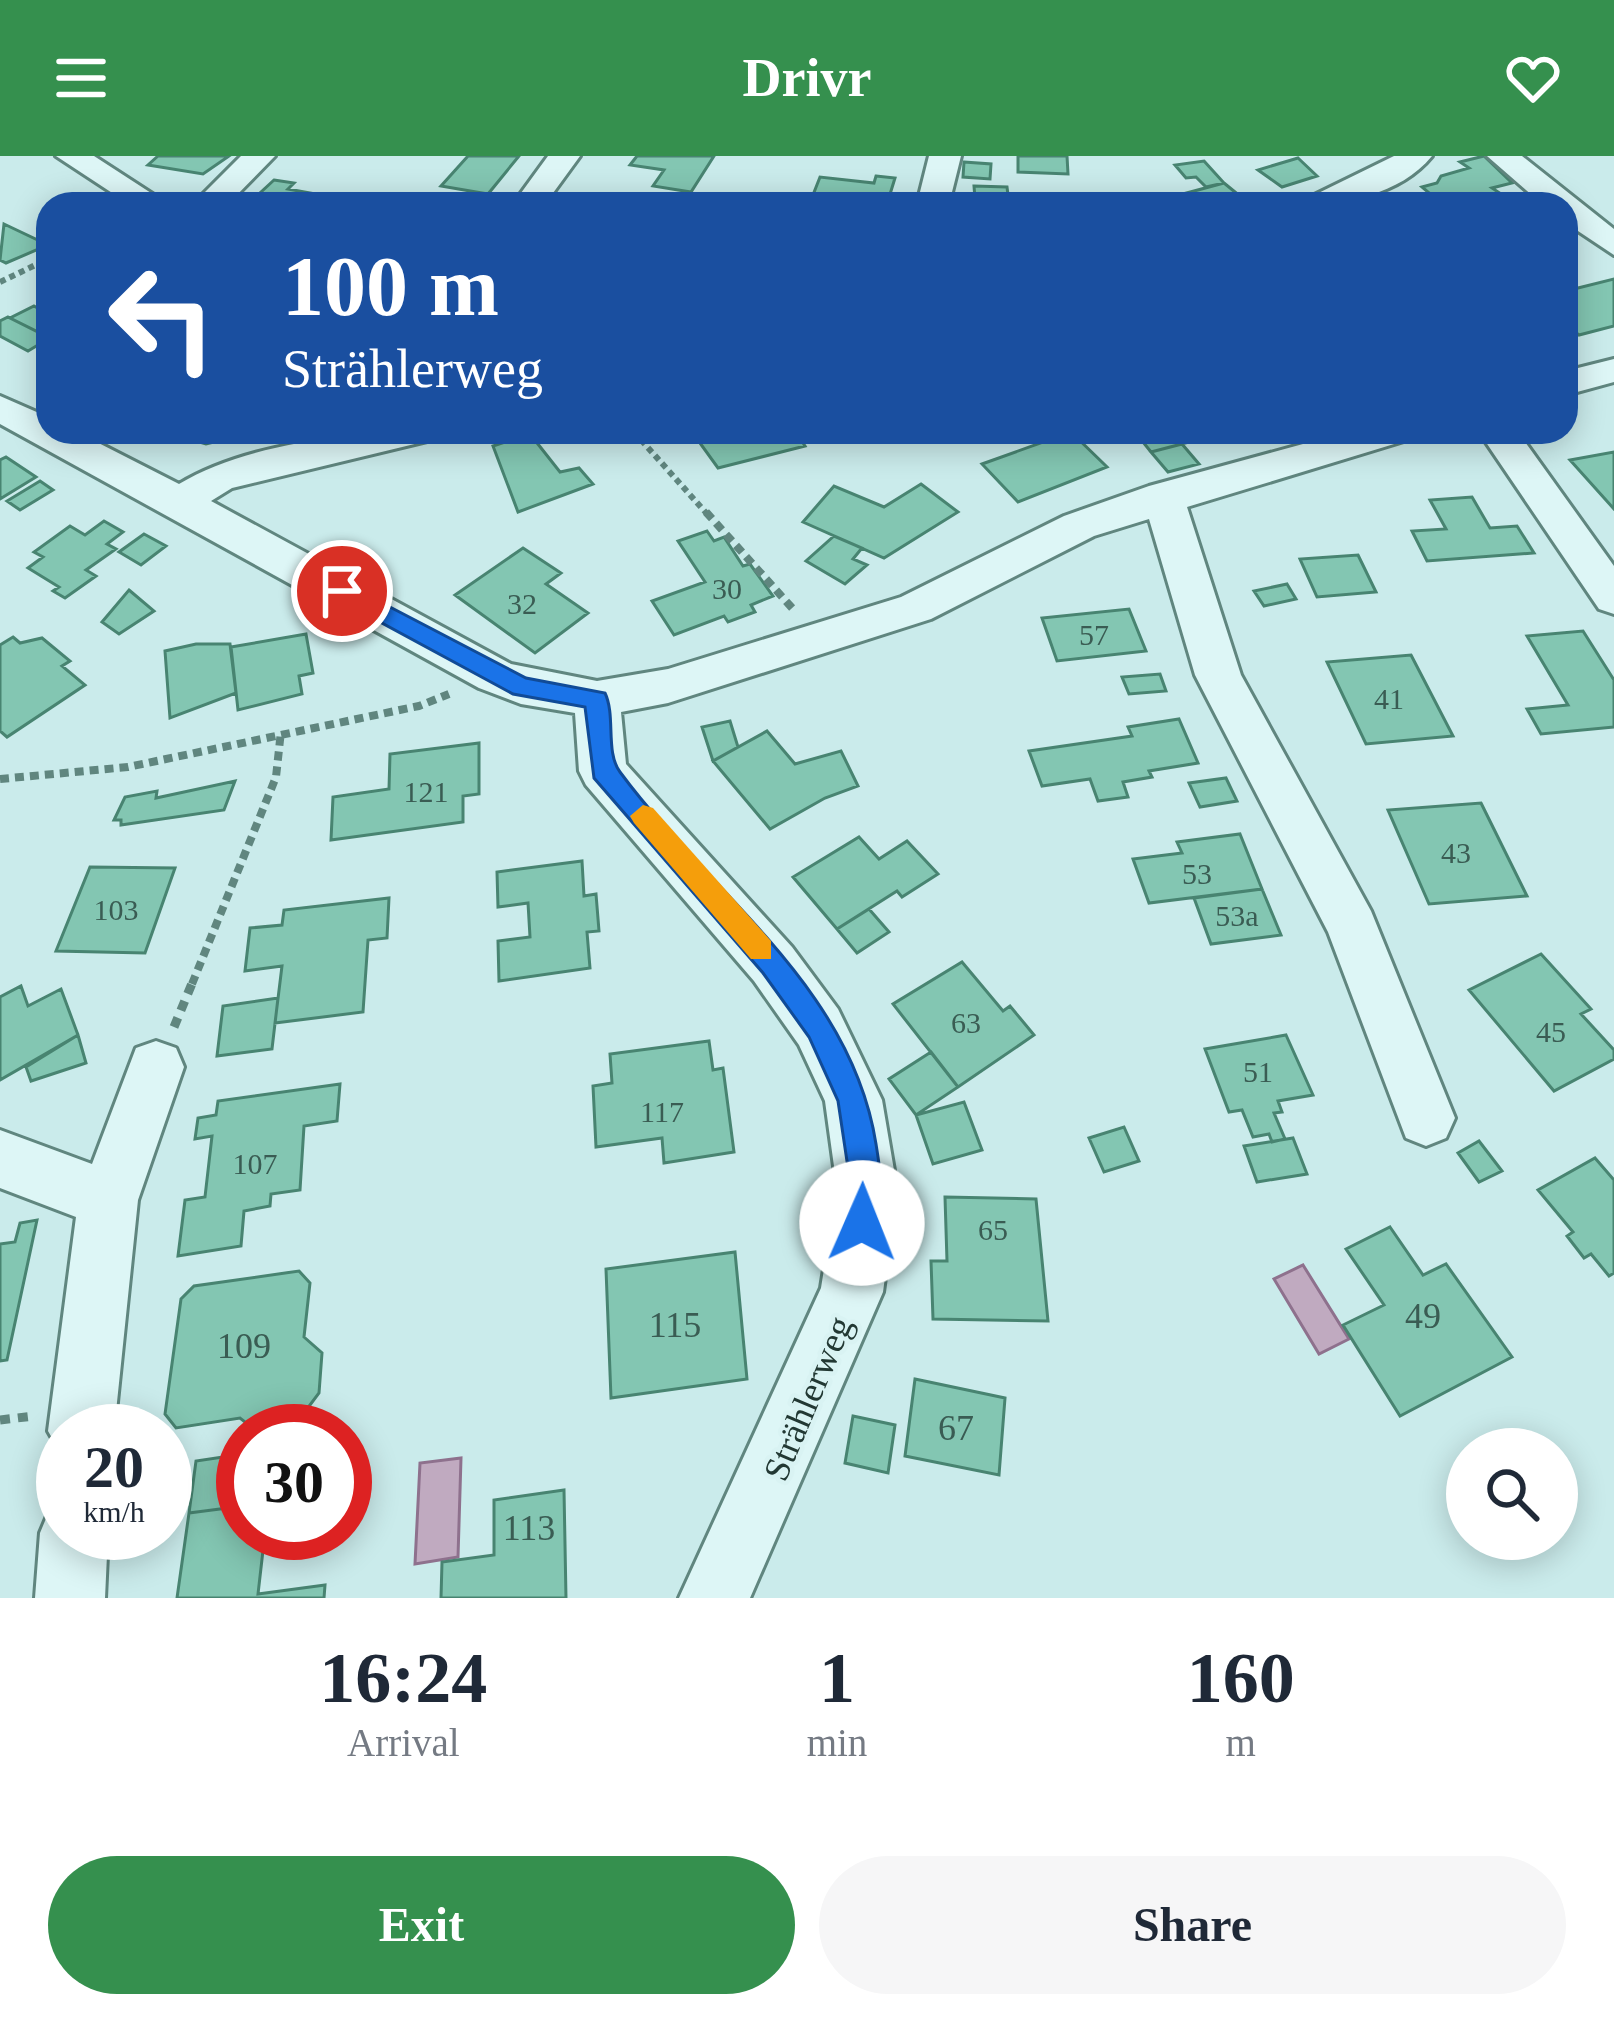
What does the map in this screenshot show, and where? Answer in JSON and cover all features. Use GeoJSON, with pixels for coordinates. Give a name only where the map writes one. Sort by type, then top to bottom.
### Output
{"type":"FeatureCollection","features":[{"type":"Feature","properties":{"kind":"street"},"geometry":{"type":"LineString","coordinates":[[72,156],[132,192]]}},
{"type":"Feature","properties":{"kind":"street"},"geometry":{"type":"LineString","coordinates":[[222,192],[259,156]]}},
{"type":"Feature","properties":{"kind":"street"},"geometry":{"type":"LineString","coordinates":[[538,192],[564,156]]}},
{"type":"Feature","properties":{"kind":"street"},"geometry":{"type":"LineString","coordinates":[[936,192],[945,156]]}},
{"type":"Feature","properties":{"kind":"street"},"geometry":{"type":"LineString","coordinates":[[1347,192],[1371,184],[1416,156]]}},
{"type":"Feature","properties":{"kind":"street"},"geometry":{"type":"LineString","coordinates":[[1503,156],[1548,192]]}},
{"type":"Feature","properties":{"kind":"street"},"geometry":{"type":"LineString","coordinates":[[1578,216],[1614,245]]}},
{"type":"Feature","properties":{"kind":"street"},"geometry":{"type":"LineString","coordinates":[[1578,380],[1614,370]]}},
{"type":"Feature","properties":{"kind":"street"},"geometry":{"type":"LineString","coordinates":[[0,408],[36,427]]}},
{"type":"Feature","properties":{"kind":"street"},"geometry":{"type":"LineString","coordinates":[[69,444],[495,676],[521,687],[597,699],[668,686],[822,641],[916,608],[1079,526],[1163,496],[1347,444]]}},
{"type":"Feature","properties":{"kind":"street"},"geometry":{"type":"LineString","coordinates":[[180,502],[219,478],[362,444]]}},
{"type":"Feature","properties":{"kind":"street"},"geometry":{"type":"LineString","coordinates":[[1506,444],[1614,598]]}},
{"type":"Feature","properties":{"kind":"street"},"geometry":{"type":"LineString","coordinates":[[1163,496],[1218,675],[1352,927],[1426,1118]]}},
{"type":"Feature","properties":{"kind":"street","name":"Strählerweg"},"geometry":{"type":"LineString","coordinates":[[597,699],[603,771],[773,964],[819,1028],[854,1100],[867,1188],[852,1292],[714,1598]]}},
{"type":"Feature","properties":{"kind":"street"},"geometry":{"type":"LineString","coordinates":[[84,1404],[108,1200],[155,1067]]}},
{"type":"Feature","properties":{"kind":"street"},"geometry":{"type":"LineString","coordinates":[[0,1159],[108,1200]]}},
{"type":"Feature","properties":{"kind":"street"},"geometry":{"type":"LineString","coordinates":[[70,1598],[72,1560]]}},
{"type":"Feature","properties":{"kind":"path"},"geometry":{"type":"LineString","coordinates":[[0,282],[36,265]]}},
{"type":"Feature","properties":{"kind":"path"},"geometry":{"type":"LineString","coordinates":[[645,444],[822,641]]}},
{"type":"Feature","properties":{"kind":"path"},"geometry":{"type":"LineString","coordinates":[[0,779],[128,766],[419,706]]}},
{"type":"Feature","properties":{"kind":"path"},"geometry":{"type":"LineString","coordinates":[[155,1067],[277,777],[281,731]]}},
{"type":"Feature","properties":{"kind":"shaded area"},"geometry":{"type":"Polygon","coordinates":[[[1303,1265],[1349,1339],[1319,1354],[1274,1279],[1303,1265]]]}},
{"type":"Feature","properties":{"kind":"shaded area"},"geometry":{"type":"Polygon","coordinates":[[[461,1458],[458,1557],[415,1564],[420,1463],[461,1458]]]}},
{"type":"Feature","properties":{"kind":"building"},"geometry":{"type":"Polygon","coordinates":[[[158,156],[229,156],[203,174],[148,165],[158,156]]]}},
{"type":"Feature","properties":{"kind":"building"},"geometry":{"type":"Polygon","coordinates":[[[468,156],[519,156],[490,192],[441,186],[468,156]]]}},
{"type":"Feature","properties":{"kind":"building"},"geometry":{"type":"Polygon","coordinates":[[[637,156],[714,156],[691,192],[653,186],[664,170],[630,165],[637,156]]]}},
{"type":"Feature","properties":{"kind":"building"},"geometry":{"type":"Polygon","coordinates":[[[1018,156],[1067,156],[1068,174],[1018,172],[1018,156]]]}},
{"type":"Feature","properties":{"kind":"building"},"geometry":{"type":"Polygon","coordinates":[[[1484,156],[1512,183],[1492,188],[1498,192],[1428,192],[1422,187],[1469,168],[1460,162],[1484,156]]]}},
{"type":"Feature","properties":{"kind":"building"},"geometry":{"type":"Polygon","coordinates":[[[1298,158],[1317,176],[1282,187],[1258,170],[1298,158]]]}},
{"type":"Feature","properties":{"kind":"building"},"geometry":{"type":"Polygon","coordinates":[[[1204,161],[1224,183],[1206,187],[1196,177],[1186,178],[1175,165],[1204,161]]]}},
{"type":"Feature","properties":{"kind":"building"},"geometry":{"type":"Polygon","coordinates":[[[964,162],[991,164],[990,179],[963,177],[964,162]]]}},
{"type":"Feature","properties":{"kind":"building"},"geometry":{"type":"Polygon","coordinates":[[[876,176],[895,178],[891,192],[814,192],[820,177],[874,183],[876,176]]]}},
{"type":"Feature","properties":{"kind":"building"},"geometry":{"type":"Polygon","coordinates":[[[274,180],[294,183],[288,189],[304,192],[261,192],[274,180]]]}},
{"type":"Feature","properties":{"kind":"building"},"geometry":{"type":"Polygon","coordinates":[[[1224,183],[1235,192],[1190,192],[1224,183]]]}},
{"type":"Feature","properties":{"kind":"building"},"geometry":{"type":"Polygon","coordinates":[[[974,186],[1007,187],[1008,192],[974,192],[974,186]]]}},
{"type":"Feature","properties":{"kind":"building"},"geometry":{"type":"Polygon","coordinates":[[[4,224],[36,239],[36,250],[6,263],[0,260],[4,224]]]}},
{"type":"Feature","properties":{"kind":"building"},"geometry":{"type":"Polygon","coordinates":[[[1614,279],[1614,326],[1578,334],[1578,288],[1614,279]]]}},
{"type":"Feature","properties":{"kind":"building"},"geometry":{"type":"Polygon","coordinates":[[[34,306],[36,331],[10,318],[34,306]]]}},
{"type":"Feature","properties":{"kind":"building"},"geometry":{"type":"Polygon","coordinates":[[[8,317],[36,331],[36,346],[28,351],[0,336],[0,321],[8,317]]]}},
{"type":"Feature","properties":{"kind":"building"},"geometry":{"type":"Polygon","coordinates":[[[538,444],[560,472],[579,468],[593,484],[518,512],[493,446],[538,444]]]}},
{"type":"Feature","properties":{"kind":"building"},"geometry":{"type":"Polygon","coordinates":[[[701,444],[805,446],[718,468],[701,444]]]}},
{"type":"Feature","properties":{"kind":"building"},"geometry":{"type":"Polygon","coordinates":[[[1038,444],[1083,444],[1107,467],[1018,502],[982,464],[1038,444]]]}},
{"type":"Feature","properties":{"kind":"building"},"geometry":{"type":"Polygon","coordinates":[[[1145,444],[1182,444],[1151,452],[1145,444]]]}},
{"type":"Feature","properties":{"kind":"building"},"geometry":{"type":"Polygon","coordinates":[[[1182,444],[1199,464],[1168,472],[1151,452],[1182,444]]]}},
{"type":"Feature","properties":{"kind":"building"},"geometry":{"type":"Polygon","coordinates":[[[1614,452],[1614,509],[1570,460],[1614,452]]]}},
{"type":"Feature","properties":{"kind":"building"},"geometry":{"type":"Polygon","coordinates":[[[6,457],[36,477],[0,499],[0,460],[6,457]]]}},
{"type":"Feature","properties":{"kind":"building"},"geometry":{"type":"Polygon","coordinates":[[[40,481],[53,490],[20,510],[7,501],[40,481]]]}},
{"type":"Feature","properties":{"kind":"building"},"geometry":{"type":"Polygon","coordinates":[[[921,484],[958,512],[884,558],[803,522],[834,486],[884,507],[921,484]]]}},
{"type":"Feature","properties":{"kind":"building"},"geometry":{"type":"Polygon","coordinates":[[[1472,497],[1490,528],[1517,526],[1534,553],[1427,561],[1412,531],[1446,529],[1430,500],[1472,497]]]}},
{"type":"Feature","properties":{"kind":"building"},"geometry":{"type":"Polygon","coordinates":[[[104,521],[123,532],[107,544],[116,549],[86,570],[96,576],[65,598],[53,591],[59,587],[28,568],[43,557],[34,552],[70,526],[85,535],[104,521]]]}},
{"type":"Feature","properties":{"kind":"building"},"geometry":{"type":"Polygon","coordinates":[[[707,531],[714,541],[724,537],[743,566],[750,564],[773,596],[751,605],[755,612],[728,622],[724,616],[674,635],[652,601],[705,582],[678,541],[707,531]]]}},
{"type":"Feature","properties":{"kind":"building"},"geometry":{"type":"Polygon","coordinates":[[[144,534],[166,546],[141,565],[119,552],[144,534]]]}},
{"type":"Feature","properties":{"kind":"building"},"geometry":{"type":"Polygon","coordinates":[[[834,536],[862,548],[853,559],[867,565],[845,584],[806,561],[834,536]]]}},
{"type":"Feature","properties":{"kind":"building"},"geometry":{"type":"Polygon","coordinates":[[[523,548],[561,573],[546,584],[588,613],[535,653],[455,595],[523,548]]]}},
{"type":"Feature","properties":{"kind":"building"},"geometry":{"type":"Polygon","coordinates":[[[1358,555],[1376,592],[1317,597],[1300,559],[1358,555]]]}},
{"type":"Feature","properties":{"kind":"building"},"geometry":{"type":"Polygon","coordinates":[[[1287,584],[1296,599],[1264,606],[1254,591],[1287,584]]]}},
{"type":"Feature","properties":{"kind":"building"},"geometry":{"type":"Polygon","coordinates":[[[129,590],[154,611],[119,634],[102,622],[129,590]]]}},
{"type":"Feature","properties":{"kind":"building"},"geometry":{"type":"Polygon","coordinates":[[[1129,609],[1146,651],[1057,661],[1042,618],[1129,609]]]}},
{"type":"Feature","properties":{"kind":"building"},"geometry":{"type":"Polygon","coordinates":[[[1583,631],[1614,680],[1614,727],[1541,734],[1527,709],[1568,705],[1527,636],[1583,631]]]}},
{"type":"Feature","properties":{"kind":"building"},"geometry":{"type":"Polygon","coordinates":[[[306,634],[313,673],[299,676],[302,694],[238,710],[231,647],[306,634]]]}},
{"type":"Feature","properties":{"kind":"building"},"geometry":{"type":"Polygon","coordinates":[[[13,637],[20,643],[42,638],[70,661],[62,666],[85,685],[7,737],[0,731],[0,645],[13,637]]]}},
{"type":"Feature","properties":{"kind":"building"},"geometry":{"type":"Polygon","coordinates":[[[196,644],[230,644],[236,693],[170,718],[165,651],[196,644]]]}},
{"type":"Feature","properties":{"kind":"building"},"geometry":{"type":"Polygon","coordinates":[[[1411,655],[1453,736],[1366,744],[1327,662],[1411,655]]]}},
{"type":"Feature","properties":{"kind":"building"},"geometry":{"type":"Polygon","coordinates":[[[1160,674],[1166,691],[1129,694],[1122,677],[1160,674]]]}},
{"type":"Feature","properties":{"kind":"building"},"geometry":{"type":"Polygon","coordinates":[[[1179,719],[1198,763],[1149,771],[1152,777],[1123,782],[1128,797],[1098,801],[1090,779],[1042,786],[1029,751],[1132,736],[1128,727],[1179,719]]]}},
{"type":"Feature","properties":{"kind":"building"},"geometry":{"type":"Polygon","coordinates":[[[730,721],[738,747],[713,761],[702,727],[730,721]]]}},
{"type":"Feature","properties":{"kind":"building"},"geometry":{"type":"Polygon","coordinates":[[[767,731],[795,764],[841,751],[858,786],[825,798],[770,829],[713,761],[767,731]]]}},
{"type":"Feature","properties":{"kind":"building"},"geometry":{"type":"Polygon","coordinates":[[[479,743],[479,794],[463,796],[463,822],[331,840],[333,797],[389,789],[390,754],[479,743]]]}},
{"type":"Feature","properties":{"kind":"building"},"geometry":{"type":"Polygon","coordinates":[[[1226,778],[1237,801],[1200,807],[1189,783],[1226,778]]]}},
{"type":"Feature","properties":{"kind":"building"},"geometry":{"type":"Polygon","coordinates":[[[235,781],[224,810],[121,825],[121,820],[114,820],[125,797],[157,791],[156,798],[235,781]]]}},
{"type":"Feature","properties":{"kind":"building"},"geometry":{"type":"Polygon","coordinates":[[[1481,803],[1527,896],[1429,904],[1388,810],[1481,803]]]}},
{"type":"Feature","properties":{"kind":"building"},"geometry":{"type":"Polygon","coordinates":[[[1240,834],[1262,889],[1149,903],[1133,859],[1182,853],[1177,842],[1240,834]]]}},
{"type":"Feature","properties":{"kind":"building"},"geometry":{"type":"Polygon","coordinates":[[[859,837],[879,859],[907,841],[938,874],[902,897],[897,891],[837,929],[793,877],[859,837]]]}},
{"type":"Feature","properties":{"kind":"building"},"geometry":{"type":"Polygon","coordinates":[[[582,861],[584,896],[596,894],[599,931],[587,932],[590,968],[499,981],[498,941],[530,937],[528,903],[498,907],[497,872],[582,861]]]}},
{"type":"Feature","properties":{"kind":"building"},"geometry":{"type":"Polygon","coordinates":[[[90,867],[175,868],[145,953],[56,951],[90,867]]]}},
{"type":"Feature","properties":{"kind":"building"},"geometry":{"type":"Polygon","coordinates":[[[1262,889],[1281,935],[1211,944],[1194,898],[1262,889]]]}},
{"type":"Feature","properties":{"kind":"building"},"geometry":{"type":"Polygon","coordinates":[[[389,898],[387,938],[368,940],[363,1012],[275,1023],[282,966],[245,971],[250,928],[282,925],[284,910],[389,898]]]}},
{"type":"Feature","properties":{"kind":"building"},"geometry":{"type":"Polygon","coordinates":[[[869,909],[889,932],[857,953],[837,929],[869,909]]]}},
{"type":"Feature","properties":{"kind":"building"},"geometry":{"type":"Polygon","coordinates":[[[1541,954],[1591,1009],[1581,1014],[1614,1050],[1614,1059],[1554,1091],[1469,990],[1541,954]]]}},
{"type":"Feature","properties":{"kind":"building"},"geometry":{"type":"Polygon","coordinates":[[[962,962],[1003,1011],[1010,1006],[1034,1035],[958,1087],[893,1004],[962,962]]]}},
{"type":"Feature","properties":{"kind":"building"},"geometry":{"type":"Polygon","coordinates":[[[21,986],[28,1006],[61,989],[78,1035],[0,1080],[0,997],[21,986]]]}},
{"type":"Feature","properties":{"kind":"building"},"geometry":{"type":"Polygon","coordinates":[[[278,998],[272,1049],[217,1056],[223,1006],[278,998]]]}},
{"type":"Feature","properties":{"kind":"building"},"geometry":{"type":"Polygon","coordinates":[[[78,1035],[86,1063],[31,1081],[26,1067],[78,1035]]]}},
{"type":"Feature","properties":{"kind":"building"},"geometry":{"type":"Polygon","coordinates":[[[1286,1035],[1313,1095],[1278,1101],[1282,1112],[1274,1113],[1285,1139],[1272,1142],[1269,1134],[1253,1137],[1242,1110],[1229,1112],[1205,1049],[1286,1035]]]}},
{"type":"Feature","properties":{"kind":"building"},"geometry":{"type":"Polygon","coordinates":[[[709,1041],[713,1070],[723,1068],[734,1152],[664,1163],[662,1138],[596,1147],[593,1086],[612,1083],[610,1054],[709,1041]]]}},
{"type":"Feature","properties":{"kind":"building"},"geometry":{"type":"Polygon","coordinates":[[[931,1052],[958,1087],[916,1115],[889,1079],[931,1052]]]}},
{"type":"Feature","properties":{"kind":"building"},"geometry":{"type":"Polygon","coordinates":[[[340,1084],[337,1121],[304,1126],[300,1190],[271,1194],[270,1206],[244,1211],[241,1246],[178,1256],[185,1200],[205,1197],[212,1136],[195,1139],[198,1118],[216,1115],[218,1101],[340,1084]]]}},
{"type":"Feature","properties":{"kind":"building"},"geometry":{"type":"Polygon","coordinates":[[[964,1102],[982,1150],[933,1164],[916,1115],[964,1102]]]}},
{"type":"Feature","properties":{"kind":"building"},"geometry":{"type":"Polygon","coordinates":[[[1124,1127],[1139,1161],[1104,1172],[1089,1138],[1124,1127]]]}},
{"type":"Feature","properties":{"kind":"building"},"geometry":{"type":"Polygon","coordinates":[[[1293,1138],[1307,1174],[1257,1182],[1244,1146],[1293,1138]]]}},
{"type":"Feature","properties":{"kind":"building"},"geometry":{"type":"Polygon","coordinates":[[[1479,1141],[1502,1171],[1479,1182],[1458,1153],[1479,1141]]]}},
{"type":"Feature","properties":{"kind":"building"},"geometry":{"type":"Polygon","coordinates":[[[1595,1158],[1614,1180],[1614,1273],[1609,1276],[1591,1254],[1584,1258],[1567,1236],[1573,1232],[1538,1190],[1595,1158]]]}},
{"type":"Feature","properties":{"kind":"building"},"geometry":{"type":"Polygon","coordinates":[[[945,1197],[1036,1199],[1048,1321],[933,1319],[931,1261],[947,1261],[945,1197]]]}},
{"type":"Feature","properties":{"kind":"building"},"geometry":{"type":"Polygon","coordinates":[[[37,1220],[7,1360],[0,1361],[0,1244],[15,1242],[20,1223],[37,1220]]]}},
{"type":"Feature","properties":{"kind":"building"},"geometry":{"type":"Polygon","coordinates":[[[1390,1227],[1423,1275],[1446,1264],[1512,1357],[1400,1416],[1343,1325],[1384,1305],[1346,1249],[1390,1227]]]}},
{"type":"Feature","properties":{"kind":"building"},"geometry":{"type":"Polygon","coordinates":[[[735,1252],[747,1379],[611,1398],[606,1269],[735,1252]]]}},
{"type":"Feature","properties":{"kind":"building"},"geometry":{"type":"Polygon","coordinates":[[[299,1271],[310,1283],[304,1337],[322,1353],[319,1393],[311,1404],[216,1404],[216,1422],[192,1426],[192,1404],[166,1404],[181,1299],[194,1286],[299,1271]]]}},
{"type":"Feature","properties":{"kind":"building"},"geometry":{"type":"Polygon","coordinates":[[[915,1379],[1005,1398],[999,1475],[905,1456],[915,1379]]]}},
{"type":"Feature","properties":{"kind":"building"},"geometry":{"type":"Polygon","coordinates":[[[853,1416],[895,1425],[888,1473],[845,1463],[853,1416]]]}},
{"type":"Feature","properties":{"kind":"building"},"geometry":{"type":"Polygon","coordinates":[[[216,1458],[216,1510],[192,1513],[196,1461],[216,1458]]]}},
{"type":"Feature","properties":{"kind":"building"},"geometry":{"type":"Polygon","coordinates":[[[564,1490],[566,1598],[441,1598],[442,1562],[494,1555],[494,1500],[564,1490]]]}},
{"type":"Feature","properties":{"kind":"building"},"geometry":{"type":"Polygon","coordinates":[[[216,1510],[216,1560],[262,1560],[258,1594],[325,1585],[324,1598],[177,1598],[182,1560],[192,1560],[192,1513],[216,1510]]]}},
{"type":"Feature","properties":{"kind":"slow traffic"},"geometry":{"type":"LineString","coordinates":[[643,816],[761,950]]}},
{"type":"Feature","properties":{"kind":"route"},"geometry":{"type":"LineString","coordinates":[[342,591],[495,676],[552,694],[597,699],[603,771],[773,964],[819,1028],[854,1100],[867,1188],[862,1223]]}}]}
